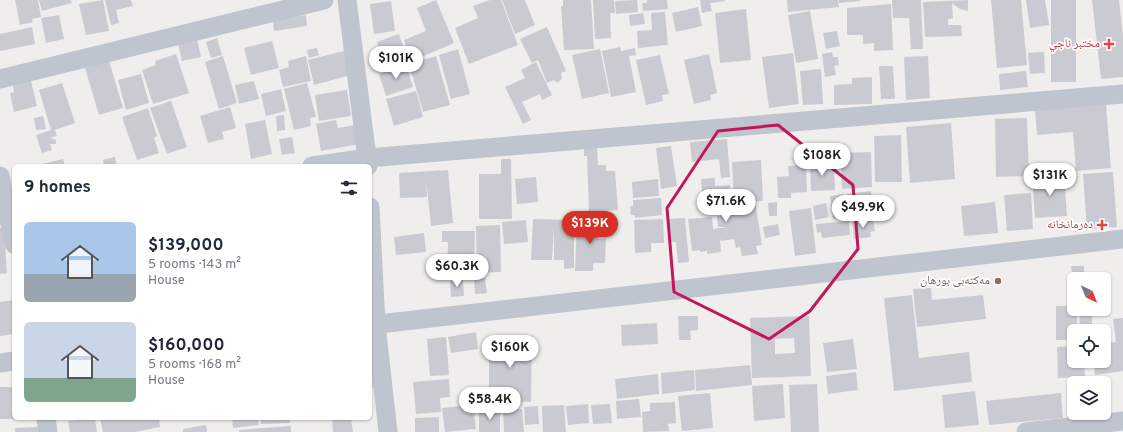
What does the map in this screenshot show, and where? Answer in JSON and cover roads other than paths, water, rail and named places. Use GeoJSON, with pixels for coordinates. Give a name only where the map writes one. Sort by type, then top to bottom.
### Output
{"type":"FeatureCollection","features":[{"type":"Feature","properties":{"kind":"street"},"geometry":{"type":"LineString","coordinates":[[0,79],[324,0]]}},
{"type":"Feature","properties":{"kind":"street"},"geometry":{"type":"LineString","coordinates":[[347,0],[368,162]]}},
{"type":"Feature","properties":{"kind":"street"},"geometry":{"type":"LineString","coordinates":[[340,164],[1123,94]]}},
{"type":"Feature","properties":{"kind":"street"},"geometry":{"type":"LineString","coordinates":[[0,176],[12,235]]}},
{"type":"Feature","properties":{"kind":"street"},"geometry":{"type":"LineString","coordinates":[[373,325],[1123,239]]}},
{"type":"Feature","properties":{"kind":"street"},"geometry":{"type":"LineString","coordinates":[[372,286],[373,325],[388,432]]}},
{"type":"Feature","properties":{"kind":"street"},"geometry":{"type":"LineString","coordinates":[[0,363],[12,361]]}},
{"type":"Feature","properties":{"kind":"street"},"geometry":{"type":"LineString","coordinates":[[46,420],[48,432]]}},
{"type":"Feature","properties":{"kind":"street"},"geometry":{"type":"LineString","coordinates":[[1026,432],[1123,421]]}},
{"type":"Feature","properties":{"kind":"place","name":"مختبر ناجي"},"geometry":{"type":"Point","coordinates":[1109,44]}},
{"type":"Feature","properties":{"kind":"place","name":"دەرمانخانە"},"geometry":{"type":"Point","coordinates":[1102,225]}},
{"type":"Feature","properties":{"kind":"place","name":"مەکتەبی بورهان"},"geometry":{"type":"Point","coordinates":[998,281]}}]}
